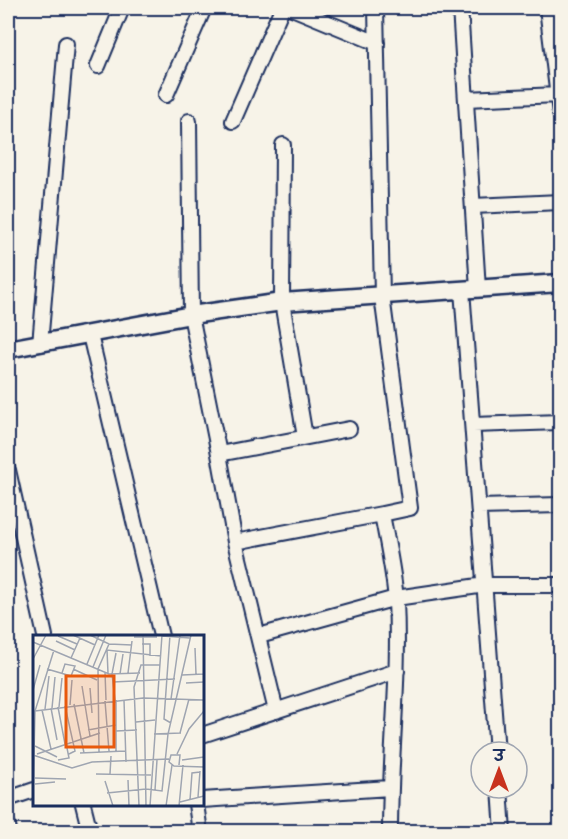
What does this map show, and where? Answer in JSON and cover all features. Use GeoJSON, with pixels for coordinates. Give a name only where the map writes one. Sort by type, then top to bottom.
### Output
{"type":"FeatureCollection","features":[{"type":"Feature","properties":{"kind":"street"},"geometry":{"type":"LineString","coordinates":[[98,66],[122,8]]}},
{"type":"Feature","properties":{"kind":"street"},"geometry":{"type":"LineString","coordinates":[[166,95],[204,8]]}},
{"type":"Feature","properties":{"kind":"street"},"geometry":{"type":"LineString","coordinates":[[233,121],[282,8]]}},
{"type":"Feature","properties":{"kind":"street"},"geometry":{"type":"LineString","coordinates":[[292,8],[377,43]]}},
{"type":"Feature","properties":{"kind":"street"},"geometry":{"type":"LineString","coordinates":[[235,542],[410,508],[382,296],[376,8]]}},
{"type":"Feature","properties":{"kind":"street"},"geometry":{"type":"LineString","coordinates":[[460,8],[472,206],[470,290],[472,425],[496,740]]}},
{"type":"Feature","properties":{"kind":"street"},"geometry":{"type":"LineString","coordinates":[[547,8],[558,70],[561,114]]}},
{"type":"Feature","properties":{"kind":"street"},"geometry":{"type":"LineString","coordinates":[[40,344],[66,44]]}},
{"type":"Feature","properties":{"kind":"street"},"geometry":{"type":"LineString","coordinates":[[466,99],[558,95]]}},
{"type":"Feature","properties":{"kind":"street"},"geometry":{"type":"LineString","coordinates":[[189,121],[191,315],[235,542],[276,711]]}},
{"type":"Feature","properties":{"kind":"street"},"geometry":{"type":"LineString","coordinates":[[283,145],[282,302],[305,437]]}},
{"type":"Feature","properties":{"kind":"street"},"geometry":{"type":"LineString","coordinates":[[472,206],[561,202]]}},
{"type":"Feature","properties":{"kind":"street"},"geometry":{"type":"LineString","coordinates":[[8,349],[191,315],[282,302],[561,283]]}},
{"type":"Feature","properties":{"kind":"street"},"geometry":{"type":"LineString","coordinates":[[90,335],[161,635]]}},
{"type":"Feature","properties":{"kind":"street"},"geometry":{"type":"LineString","coordinates":[[472,425],[561,422]]}},
{"type":"Feature","properties":{"kind":"street"},"geometry":{"type":"LineString","coordinates":[[219,454],[350,429]]}},
{"type":"Feature","properties":{"kind":"street"},"geometry":{"type":"LineString","coordinates":[[8,470],[45,635]]}},
{"type":"Feature","properties":{"kind":"street"},"geometry":{"type":"LineString","coordinates":[[479,507],[561,505]]}},
{"type":"Feature","properties":{"kind":"street"},"geometry":{"type":"LineString","coordinates":[[382,514],[396,598],[397,671],[390,788],[390,831]]}},
{"type":"Feature","properties":{"kind":"street"},"geometry":{"type":"LineString","coordinates":[[259,636],[396,598],[485,585],[561,585]]}},
{"type":"Feature","properties":{"kind":"street"},"geometry":{"type":"LineString","coordinates":[[204,734],[397,671]]}},
{"type":"Feature","properties":{"kind":"street"},"geometry":{"type":"LineString","coordinates":[[204,800],[390,788]]}},
{"type":"Feature","properties":{"kind":"street"},"geometry":{"type":"LineString","coordinates":[[8,799],[33,790]]}},
{"type":"Feature","properties":{"kind":"street"},"geometry":{"type":"LineString","coordinates":[[501,800],[503,831]]}},
{"type":"Feature","properties":{"kind":"street"},"geometry":{"type":"LineString","coordinates":[[84,806],[90,831]]}},
{"type":"Feature","properties":{"kind":"street"},"geometry":{"type":"LineString","coordinates":[[196,806],[200,831]]}},
{"type":"Feature","properties":{"kind":"street"},"geometry":{"type":"LineString","coordinates":[[8,825],[9,831]]}}]}
